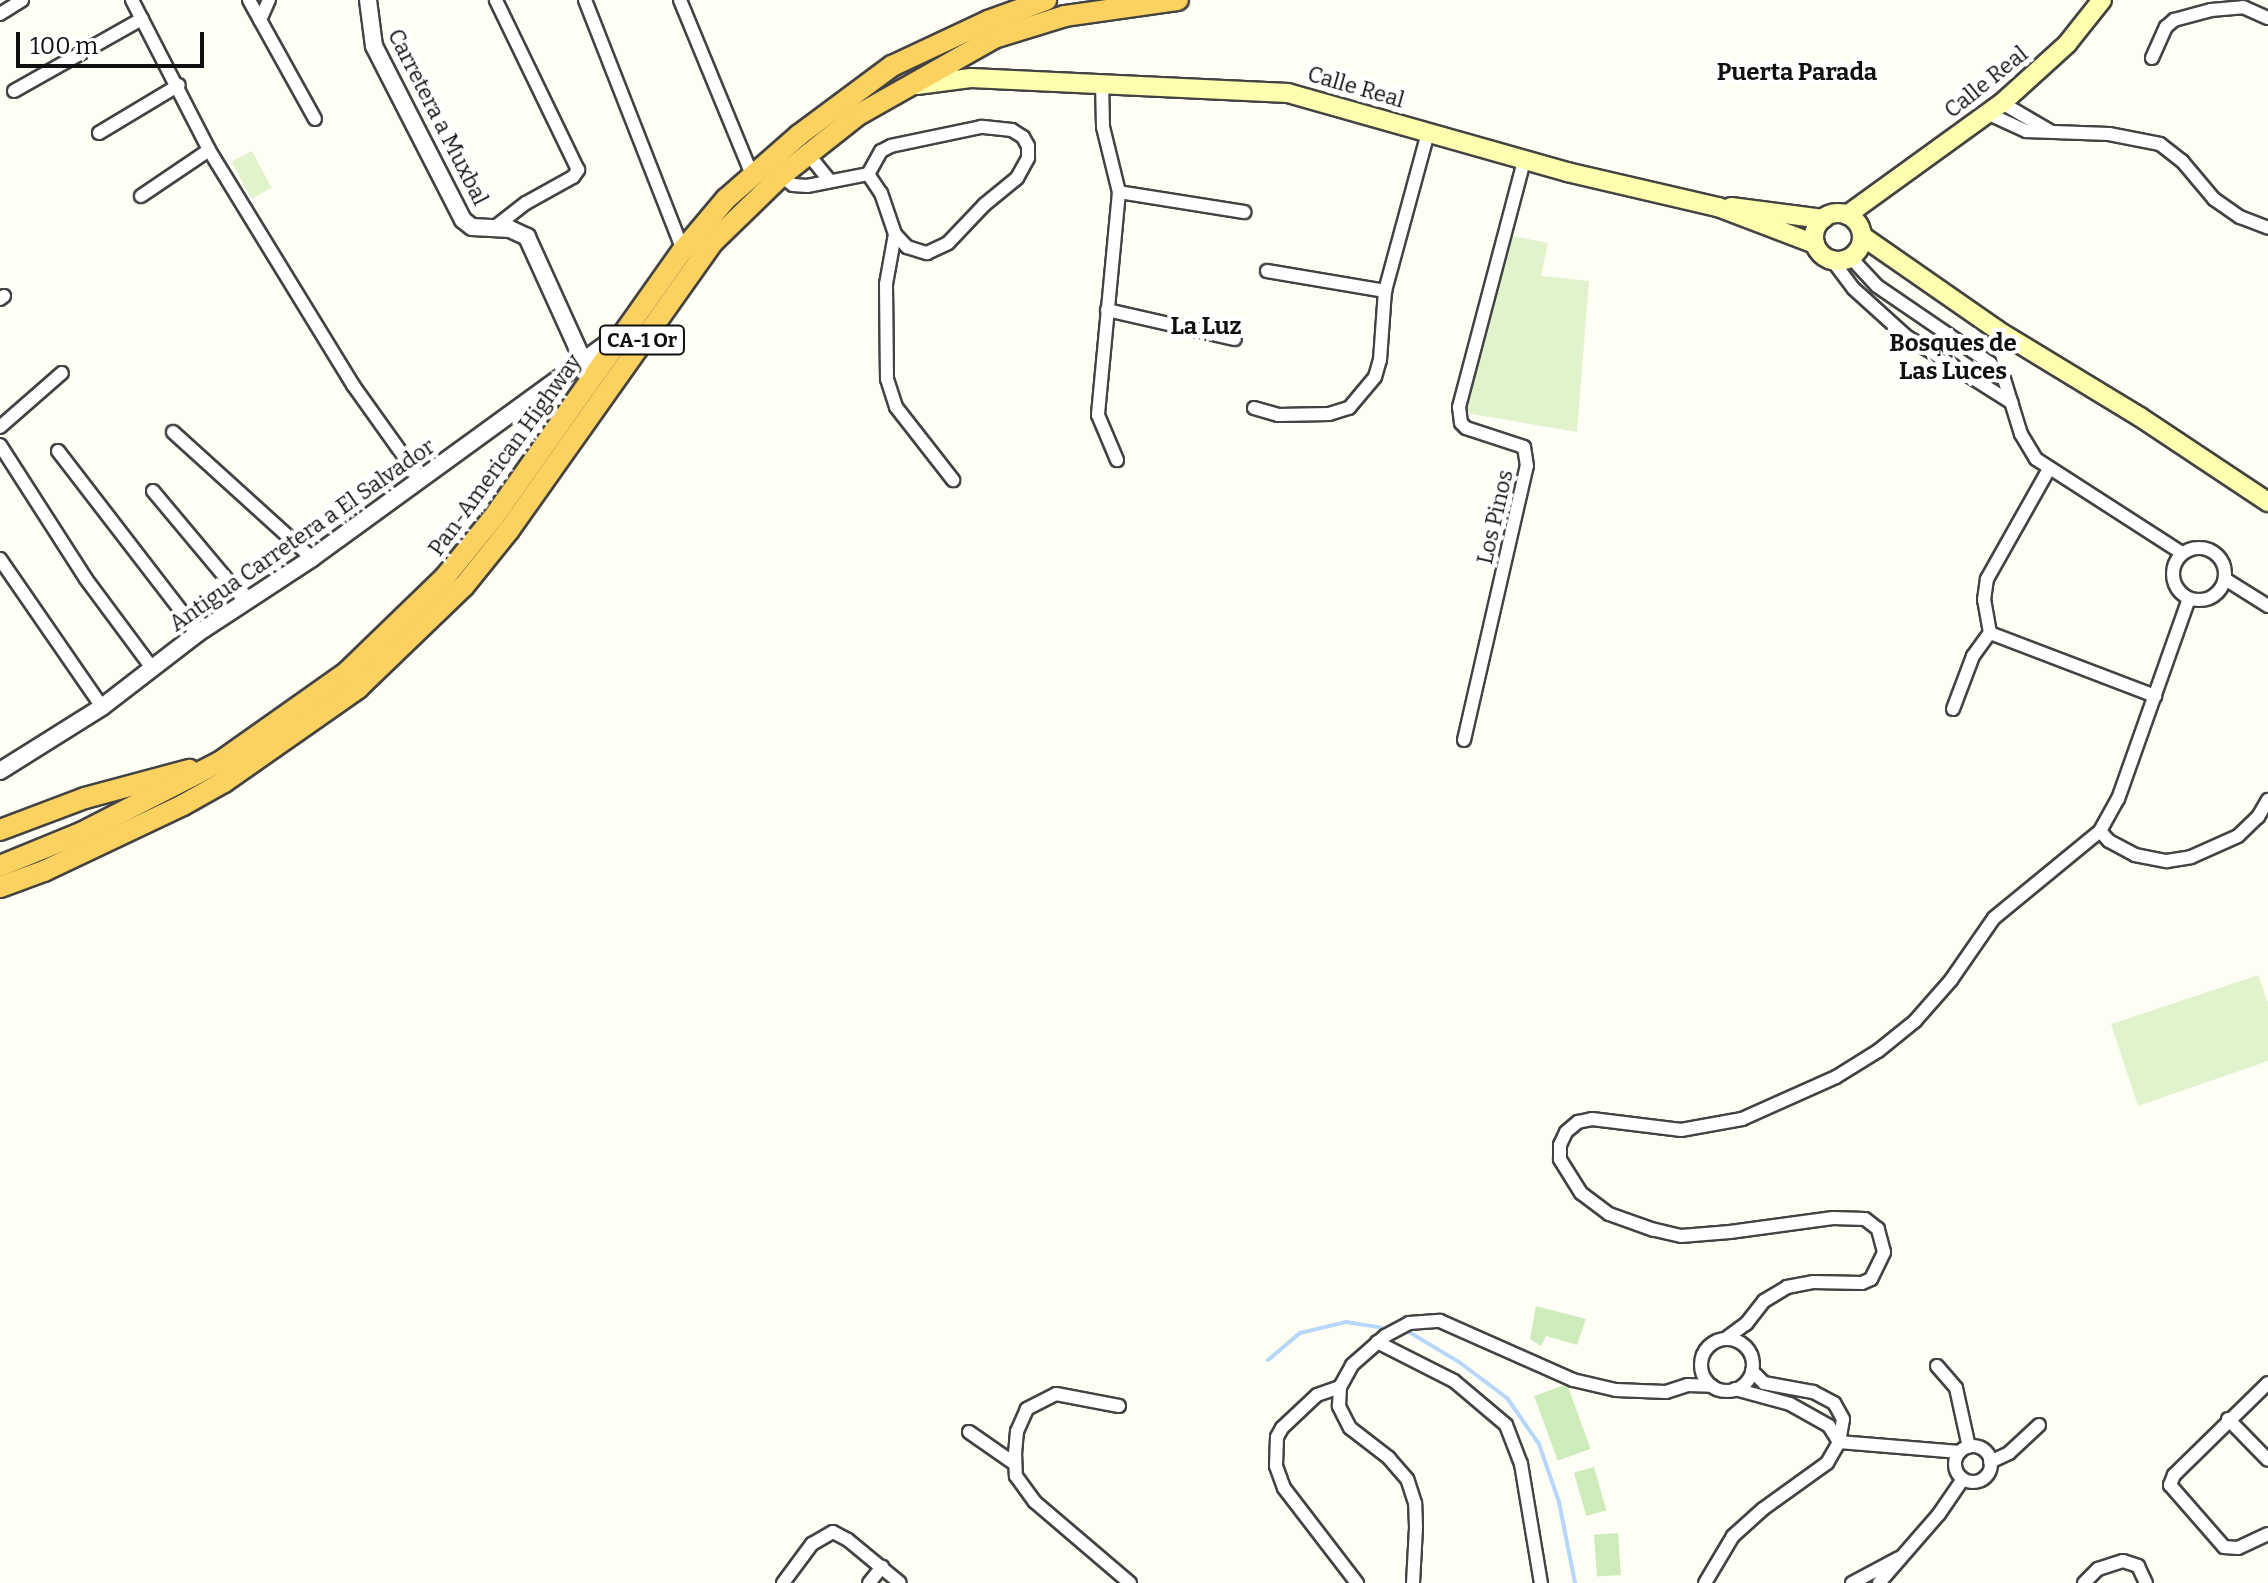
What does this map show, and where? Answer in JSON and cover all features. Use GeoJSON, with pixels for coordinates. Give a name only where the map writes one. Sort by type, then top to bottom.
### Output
{"type":"FeatureCollection","features":[{"type":"Feature","properties":{"kind":"highway","name":"Pan-American Highway"},"geometry":{"type":"LineString","coordinates":[[0,866],[81,833],[220,762],[347,672],[405,619],[493,518],[683,250],[726,199],[847,97],[892,66],[988,21],[1046,0]]}},
{"type":"Feature","properties":{"kind":"highway","name":"Pan-American Highway"},"geometry":{"type":"LineString","coordinates":[[0,887],[44,871],[183,805],[236,774],[358,688],[464,586],[509,530],[690,272],[744,209],[808,154],[891,94],[994,38],[1065,16],[1178,0]]}},
{"type":"Feature","properties":{"kind":"highway"},"geometry":{"type":"LineString","coordinates":[[0,830],[85,798],[220,762]]}},
{"type":"Feature","properties":{"kind":"main road","name":"Calle Real"},"geometry":{"type":"LineString","coordinates":[[1847,215],[1995,109],[2067,44],[2102,0]]}},
{"type":"Feature","properties":{"kind":"main road"},"geometry":{"type":"LineString","coordinates":[[968,52],[971,78]]}},
{"type":"Feature","properties":{"kind":"main road","name":"Calle Real"},"geometry":{"type":"LineString","coordinates":[[891,94],[937,80],[971,78],[1288,93],[1342,106],[1524,161],[1718,207],[1815,244]]}},
{"type":"Feature","properties":{"kind":"main road"},"geometry":{"type":"LineString","coordinates":[[1874,196],[1863,214],[1868,229],[1880,246],[1997,330],[2140,417],[2268,502]]}},
{"type":"Feature","properties":{"kind":"main road","name":"Calle Real"},"geometry":{"type":"LineString","coordinates":[[1718,207],[1751,208],[1823,219]]}},
{"type":"Feature","properties":{"kind":"main road"},"geometry":{"type":"LineString","coordinates":[[1851,251],[1857,223],[1847,215],[1834,214],[1823,219],[1816,230],[1815,244],[1821,254],[1851,251],[1880,246]]}},
{"type":"Feature","properties":{"kind":"main road"},"geometry":{"type":"LineString","coordinates":[[1851,251],[1927,281]]}},
{"type":"Feature","properties":{"kind":"street"},"geometry":{"type":"LineString","coordinates":[[0,14],[22,0]]}},
{"type":"Feature","properties":{"kind":"street"},"geometry":{"type":"LineString","coordinates":[[132,0],[179,85],[209,150],[353,385],[420,479]]}},
{"type":"Feature","properties":{"kind":"street"},"geometry":{"type":"LineString","coordinates":[[249,0],[315,119]]}},
{"type":"Feature","properties":{"kind":"street"},"geometry":{"type":"LineString","coordinates":[[260,20],[269,0]]}},
{"type":"Feature","properties":{"kind":"street","name":"Carretera a Muxbal"},"geometry":{"type":"LineString","coordinates":[[368,0],[374,46],[463,220],[472,227],[517,230],[527,237],[585,360],[587,383]]}},
{"type":"Feature","properties":{"kind":"street"},"geometry":{"type":"LineString","coordinates":[[495,227],[526,203],[573,177],[578,170],[496,0]]}},
{"type":"Feature","properties":{"kind":"street"},"geometry":{"type":"LineString","coordinates":[[585,0],[683,250]]}},
{"type":"Feature","properties":{"kind":"street"},"geometry":{"type":"LineString","coordinates":[[680,0],[752,175]]}},
{"type":"Feature","properties":{"kind":"street"},"geometry":{"type":"LineString","coordinates":[[2152,58],[2166,27],[2174,20],[2244,3],[2268,18]]}},
{"type":"Feature","properties":{"kind":"street"},"geometry":{"type":"LineString","coordinates":[[14,91],[142,19]]}},
{"type":"Feature","properties":{"kind":"street"},"geometry":{"type":"LineString","coordinates":[[1102,82],[1105,136],[1119,192],[1098,415],[1117,460]]}},
{"type":"Feature","properties":{"kind":"street"},"geometry":{"type":"LineString","coordinates":[[99,133],[179,85]]}},
{"type":"Feature","properties":{"kind":"street"},"geometry":{"type":"LineString","coordinates":[[1995,109],[2013,127],[2053,133],[2118,135],[2160,144],[2182,161],[2214,199],[2240,217],[2268,228]]}},
{"type":"Feature","properties":{"kind":"street"},"geometry":{"type":"LineString","coordinates":[[981,127],[1012,130],[1023,137],[1028,146],[1028,158],[1017,178],[939,250],[918,252],[907,247],[895,234],[881,193],[868,174],[881,151],[891,146],[981,127]]}},
{"type":"Feature","properties":{"kind":"street"},"geometry":{"type":"LineString","coordinates":[[1254,408],[1278,415],[1308,417],[1349,408],[1375,377],[1380,360],[1385,291],[1428,133]]}},
{"type":"Feature","properties":{"kind":"street"},"geometry":{"type":"LineString","coordinates":[[141,196],[209,150]]}},
{"type":"Feature","properties":{"kind":"street"},"geometry":{"type":"LineString","coordinates":[[808,154],[829,180]]}},
{"type":"Feature","properties":{"kind":"street","name":"Los Pinos"},"geometry":{"type":"LineString","coordinates":[[1464,740],[1527,466],[1524,447],[1466,428],[1461,423],[1459,407],[1524,161]]}},
{"type":"Feature","properties":{"kind":"street"},"geometry":{"type":"LineString","coordinates":[[781,176],[793,185],[868,174]]}},
{"type":"Feature","properties":{"kind":"street"},"geometry":{"type":"LineString","coordinates":[[1119,192],[1244,212]]}},
{"type":"Feature","properties":{"kind":"street"},"geometry":{"type":"LineString","coordinates":[[895,234],[886,284],[887,379],[896,407],[953,480]]}},
{"type":"Feature","properties":{"kind":"street"},"geometry":{"type":"LineString","coordinates":[[1851,251],[1854,289],[1906,336],[2012,403]]}},
{"type":"Feature","properties":{"kind":"street"},"geometry":{"type":"LineString","coordinates":[[1851,251],[1877,286],[1990,363],[2004,379],[2028,447],[2049,469],[2182,553]]}},
{"type":"Feature","properties":{"kind":"street"},"geometry":{"type":"LineString","coordinates":[[1267,271],[1385,291]]}},
{"type":"Feature","properties":{"kind":"street"},"geometry":{"type":"LineString","coordinates":[[1107,310],[1235,339]]}},
{"type":"Feature","properties":{"kind":"street","name":"Antigua Carretera a El Salvador"},"geometry":{"type":"LineString","coordinates":[[0,771],[102,707],[198,633],[312,558],[626,330]]}},
{"type":"Feature","properties":{"kind":"street"},"geometry":{"type":"LineString","coordinates":[[0,427],[62,373]]}},
{"type":"Feature","properties":{"kind":"street"},"geometry":{"type":"LineString","coordinates":[[173,432],[312,558]]}},
{"type":"Feature","properties":{"kind":"street"},"geometry":{"type":"LineString","coordinates":[[0,445],[86,579],[152,668]]}},
{"type":"Feature","properties":{"kind":"street"},"geometry":{"type":"LineString","coordinates":[[58,451],[198,633]]}},
{"type":"Feature","properties":{"kind":"street"},"geometry":{"type":"LineString","coordinates":[[1953,709],[1973,656],[1990,633],[1984,600],[1987,579],[2049,469]]}},
{"type":"Feature","properties":{"kind":"street"},"geometry":{"type":"LineString","coordinates":[[153,491],[245,601]]}},
{"type":"Feature","properties":{"kind":"street"},"geometry":{"type":"LineString","coordinates":[[2197,547],[2213,551],[2223,563],[2225,579],[2216,594],[2198,600],[2189,599],[2176,587],[2173,578],[2176,560],[2182,553],[2197,547]]}},
{"type":"Feature","properties":{"kind":"street"},"geometry":{"type":"LineString","coordinates":[[0,559],[102,707]]}},
{"type":"Feature","properties":{"kind":"street"},"geometry":{"type":"LineString","coordinates":[[2225,579],[2268,606]]}},
{"type":"Feature","properties":{"kind":"street"},"geometry":{"type":"LineString","coordinates":[[1687,1385],[1702,1368],[1706,1349],[1725,1339],[1764,1301],[1787,1287],[1813,1282],[1862,1283],[1871,1279],[1884,1252],[1878,1229],[1865,1219],[1833,1218],[1681,1236],[1654,1230],[1609,1214],[1581,1193],[1560,1159],[1560,1145],[1566,1132],[1578,1122],[1592,1119],[1667,1129],[1712,1128],[1756,1114],[1836,1077],[1878,1051],[1915,1021],[1951,980],[1994,918],[2100,831],[2118,799],[2189,599]]}},
{"type":"Feature","properties":{"kind":"street"},"geometry":{"type":"LineString","coordinates":[[1990,633],[2155,696]]}},
{"type":"Feature","properties":{"kind":"street"},"geometry":{"type":"LineString","coordinates":[[2100,831],[2109,841],[2135,855],[2179,860],[2214,850],[2238,836],[2258,817],[2268,800]]}},
{"type":"Feature","properties":{"kind":"street"},"geometry":{"type":"LineString","coordinates":[[1705,1583],[1733,1536],[1827,1463],[1839,1442],[1843,1419],[1834,1403],[1813,1392],[1764,1383],[1752,1371],[1748,1350],[1751,1317]]}},
{"type":"Feature","properties":{"kind":"street"},"geometry":{"type":"LineString","coordinates":[[1413,1583],[1415,1503],[1407,1479],[1399,1467],[1343,1419],[1340,1387],[1352,1365],[1377,1342],[1409,1323],[1440,1321],[1573,1380],[1616,1390],[1666,1392],[1687,1385],[1712,1386],[1790,1404],[1829,1426],[1839,1442]]}},
{"type":"Feature","properties":{"kind":"street"},"geometry":{"type":"LineString","coordinates":[[1725,1339],[1740,1342],[1748,1350]]}},
{"type":"Feature","properties":{"kind":"street"},"geometry":{"type":"LineString","coordinates":[[1377,1342],[1454,1381],[1506,1425],[1521,1464],[1541,1583]]}},
{"type":"Feature","properties":{"kind":"street"},"geometry":{"type":"LineString","coordinates":[[1937,1366],[1948,1374],[1956,1388],[1964,1449],[1955,1466],[1963,1479],[1974,1482],[1984,1478],[1990,1462],[2009,1453],[2039,1425]]}},
{"type":"Feature","properties":{"kind":"street"},"geometry":{"type":"LineString","coordinates":[[1702,1368],[1712,1386]]}},
{"type":"Feature","properties":{"kind":"street"},"geometry":{"type":"LineString","coordinates":[[1735,1389],[1743,1385],[1752,1371]]}},
{"type":"Feature","properties":{"kind":"street"},"geometry":{"type":"LineString","coordinates":[[2268,1383],[2174,1475],[2170,1485],[2224,1547],[2238,1548],[2268,1534]]}},
{"type":"Feature","properties":{"kind":"street"},"geometry":{"type":"LineString","coordinates":[[1340,1387],[1317,1395],[1282,1428],[1277,1437],[1276,1466],[1284,1488],[1357,1583]]}},
{"type":"Feature","properties":{"kind":"street"},"geometry":{"type":"LineString","coordinates":[[1119,1406],[1056,1394],[1027,1409],[1017,1431],[1015,1464],[1016,1476],[1035,1502],[1130,1583]]}},
{"type":"Feature","properties":{"kind":"street"},"geometry":{"type":"LineString","coordinates":[[2228,1419],[2268,1460]]}},
{"type":"Feature","properties":{"kind":"street"},"geometry":{"type":"LineString","coordinates":[[969,1432],[1015,1464]]}},
{"type":"Feature","properties":{"kind":"street"},"geometry":{"type":"LineString","coordinates":[[1839,1442],[1985,1451],[1990,1462]]}},
{"type":"Feature","properties":{"kind":"street"},"geometry":{"type":"LineString","coordinates":[[1879,1583],[1905,1555],[1963,1479]]}},
{"type":"Feature","properties":{"kind":"street"},"geometry":{"type":"LineString","coordinates":[[783,1583],[812,1544],[833,1532],[900,1583]]}},
{"type":"Feature","properties":{"kind":"street"},"geometry":{"type":"LineString","coordinates":[[1852,1583],[1905,1555]]}},
{"type":"Feature","properties":{"kind":"street"},"geometry":{"type":"LineString","coordinates":[[2084,1583],[2098,1569],[2123,1561],[2138,1566],[2146,1583]]}},
{"type":"Feature","properties":{"kind":"street"},"geometry":{"type":"LineString","coordinates":[[869,1583],[882,1567]]}},
{"type":"Feature","properties":{"kind":"green space"},"geometry":{"type":"Polygon","coordinates":[[[252,151],[272,188],[251,199],[232,162],[252,151]]]}},
{"type":"Feature","properties":{"kind":"green space"},"geometry":{"type":"Polygon","coordinates":[[[1512,236],[1548,243],[1541,276],[1589,281],[1577,432],[1465,413],[1512,236]]]}},
{"type":"Feature","properties":{"kind":"green space"},"geometry":{"type":"Polygon","coordinates":[[[2258,975],[2268,1003],[2268,1061],[2138,1106],[2111,1024],[2258,975]]]}},
{"type":"Feature","properties":{"kind":"green space"},"geometry":{"type":"Polygon","coordinates":[[[1536,1306],[1586,1319],[1577,1345],[1546,1336],[1541,1346],[1530,1339],[1536,1306]]]}},
{"type":"Feature","properties":{"kind":"green space"},"geometry":{"type":"Polygon","coordinates":[[[1567,1384],[1591,1449],[1558,1461],[1534,1396],[1567,1384]]]}},
{"type":"Feature","properties":{"kind":"green space"},"geometry":{"type":"Polygon","coordinates":[[[1594,1467],[1606,1510],[1586,1516],[1574,1473],[1594,1467]]]}},
{"type":"Feature","properties":{"kind":"green space"},"geometry":{"type":"Polygon","coordinates":[[[1618,1533],[1621,1575],[1597,1577],[1594,1535],[1618,1533]]]}},
{"type":"Feature","properties":{"kind":"waterway"},"geometry":{"type":"LineString","coordinates":[[1268,1360],[1300,1333],[1346,1322],[1382,1328]]}},
{"type":"Feature","properties":{"kind":"waterway"},"geometry":{"type":"LineString","coordinates":[[1409,1332],[1459,1362],[1507,1398],[1539,1444],[1559,1502],[1575,1583]]}},
{"type":"Feature","properties":{"kind":"district","name":"Puerta Parada"},"geometry":{"type":"Point","coordinates":[1797,73]}},
{"type":"Feature","properties":{"kind":"district","name":"La Luz"},"geometry":{"type":"Point","coordinates":[1206,327]}},
{"type":"Feature","properties":{"kind":"district","name":"Bosques de Las Luces"},"geometry":{"type":"Point","coordinates":[1953,358]}}]}
